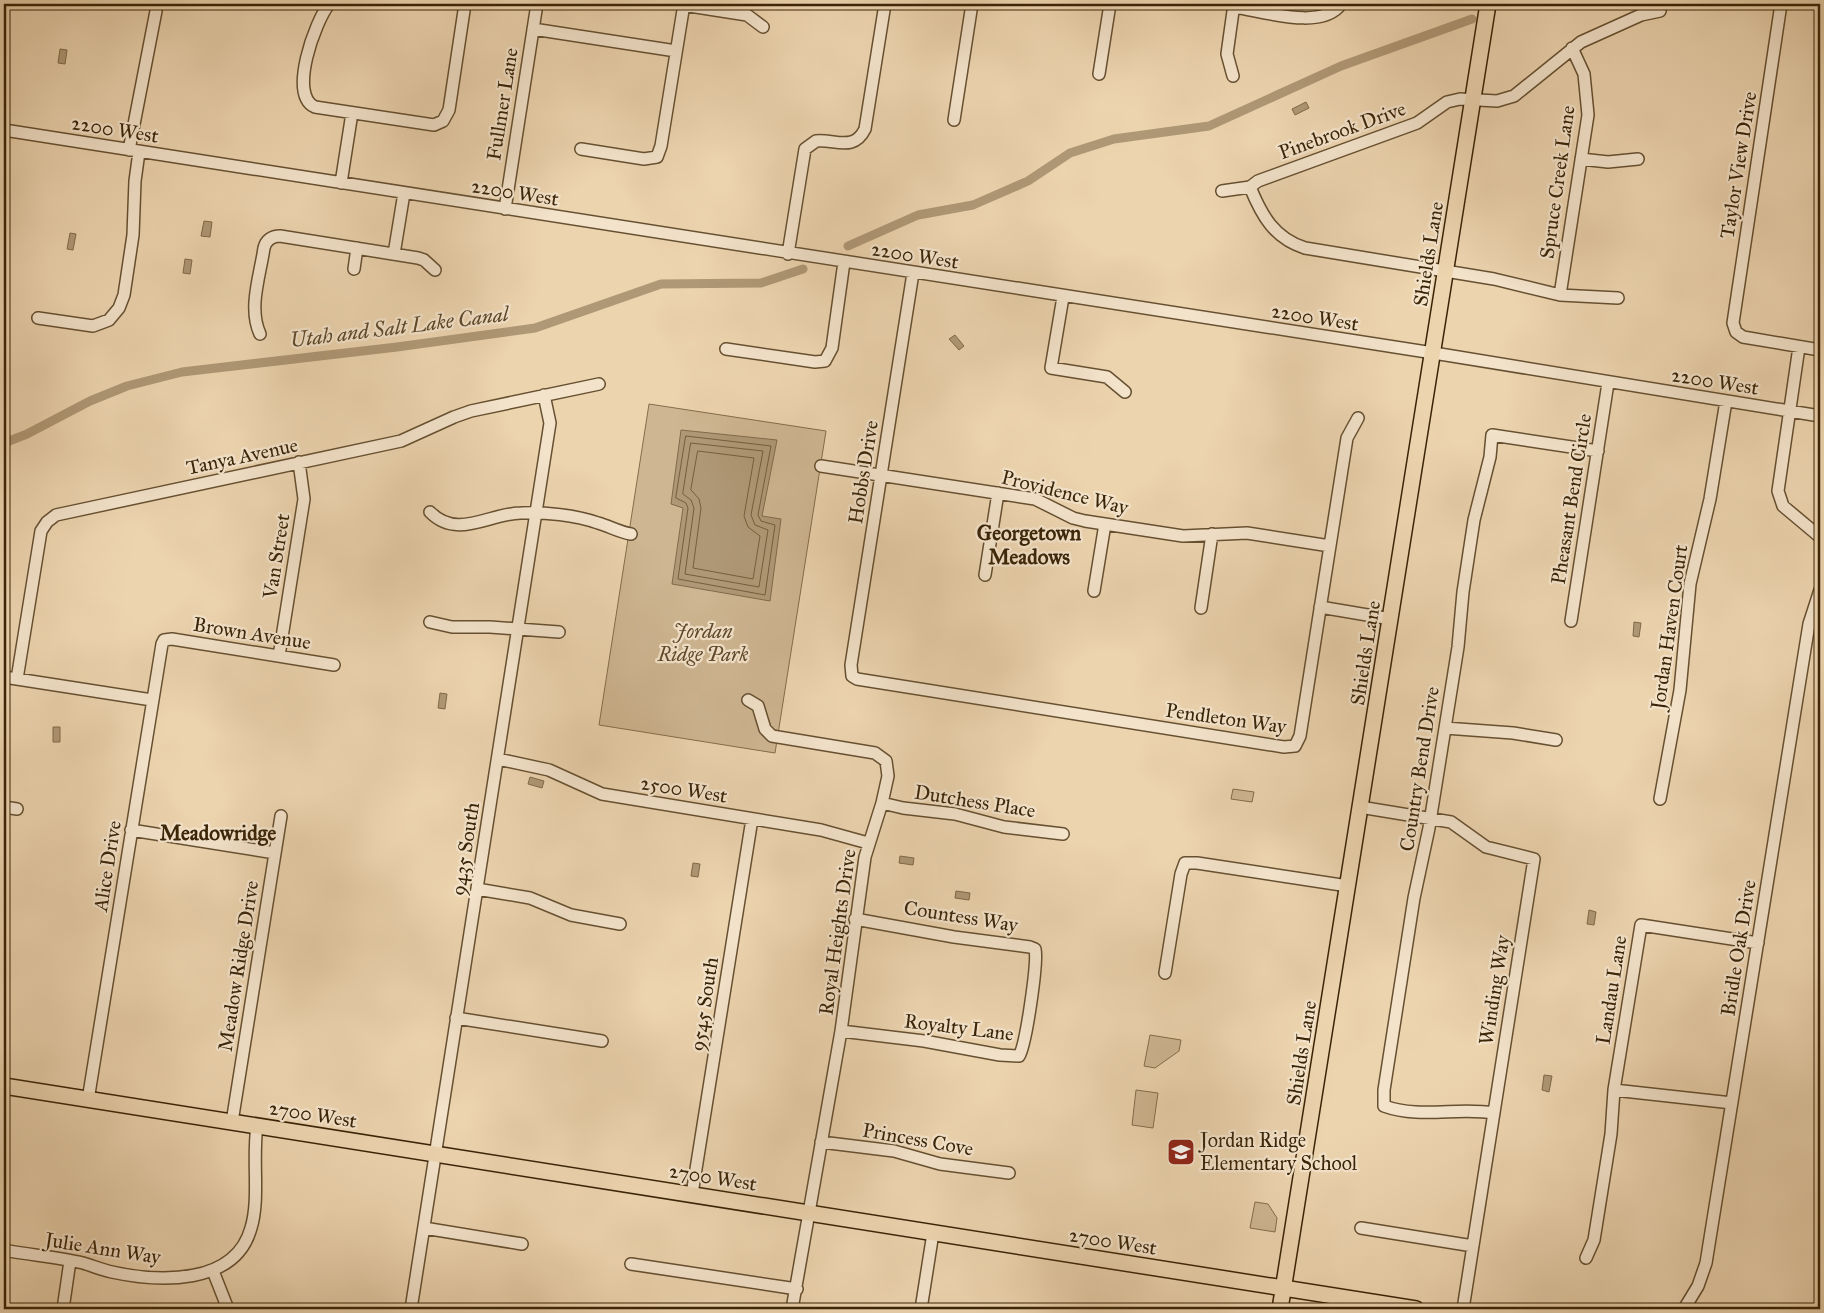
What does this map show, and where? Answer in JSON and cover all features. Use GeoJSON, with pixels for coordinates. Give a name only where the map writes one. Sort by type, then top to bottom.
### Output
{"type":"FeatureCollection","features":[{"type":"Feature","properties":{"kind":"main road","name":"Shields Lane"},"geometry":{"type":"LineString","coordinates":[[1280,1309],[1488,4]]}},
{"type":"Feature","properties":{"kind":"main road","name":"2700 West"},"geometry":{"type":"LineString","coordinates":[[4,1086],[1416,1309]]}},
{"type":"Feature","properties":{"kind":"street"},"geometry":{"type":"LineString","coordinates":[[329,4],[317,23],[310,45],[303,89],[307,102],[315,107],[428,125],[443,121],[449,110],[466,4]]}},
{"type":"Feature","properties":{"kind":"street","name":"Fullmer Lane"},"geometry":{"type":"LineString","coordinates":[[504,209],[537,4]]}},
{"type":"Feature","properties":{"kind":"street"},"geometry":{"type":"LineString","coordinates":[[581,149],[644,159],[657,157],[661,146],[683,4],[747,15],[763,27]]}},
{"type":"Feature","properties":{"kind":"street"},"geometry":{"type":"LineString","coordinates":[[788,254],[805,149],[813,142],[820,141],[849,143],[857,139],[865,129],[885,4]]}},
{"type":"Feature","properties":{"kind":"street"},"geometry":{"type":"LineString","coordinates":[[954,120],[972,4]]}},
{"type":"Feature","properties":{"kind":"street"},"geometry":{"type":"LineString","coordinates":[[1099,74],[1110,4]]}},
{"type":"Feature","properties":{"kind":"street"},"geometry":{"type":"LineString","coordinates":[[1233,76],[1226,54],[1234,5],[1314,19],[1329,15],[1341,4]]}},
{"type":"Feature","properties":{"kind":"street","name":"Taylor View Drive"},"geometry":{"type":"LineString","coordinates":[[1782,4],[1733,319],[1736,332],[1747,338],[1800,347]]}},
{"type":"Feature","properties":{"kind":"street"},"geometry":{"type":"LineString","coordinates":[[38,318],[93,326],[109,320],[119,308],[124,295],[133,235],[134,151],[156,11]]}},
{"type":"Feature","properties":{"kind":"street","name":"Pinebrook Drive"},"geometry":{"type":"LineString","coordinates":[[1222,190],[1250,187],[1258,181],[1417,123],[1454,100],[1496,101],[1514,96],[1531,85],[1572,48],[1601,32],[1641,16],[1660,11]]}},
{"type":"Feature","properties":{"kind":"street"},"geometry":{"type":"LineString","coordinates":[[533,29],[676,51]]}},
{"type":"Feature","properties":{"kind":"street","name":"Spruce Creek Lane"},"geometry":{"type":"LineString","coordinates":[[1560,295],[1588,115],[1588,94],[1581,64],[1572,48]]}},
{"type":"Feature","properties":{"kind":"street"},"geometry":{"type":"LineString","coordinates":[[341,184],[352,113]]}},
{"type":"Feature","properties":{"kind":"street","name":"2200 West"},"geometry":{"type":"LineString","coordinates":[[4,130],[1820,416]]}},
{"type":"Feature","properties":{"kind":"street"},"geometry":{"type":"LineString","coordinates":[[1581,159],[1613,162],[1638,159]]}},
{"type":"Feature","properties":{"kind":"street"},"geometry":{"type":"LineString","coordinates":[[1250,187],[1260,211],[1270,225],[1282,237],[1297,245],[1494,279],[1560,295],[1618,298]]}},
{"type":"Feature","properties":{"kind":"street"},"geometry":{"type":"LineString","coordinates":[[394,254],[404,193]]}},
{"type":"Feature","properties":{"kind":"street"},"geometry":{"type":"LineString","coordinates":[[260,334],[255,323],[254,311],[264,248],[270,239],[280,236],[421,259],[435,270]]}},
{"type":"Feature","properties":{"kind":"street"},"geometry":{"type":"LineString","coordinates":[[354,269],[357,248]]}},
{"type":"Feature","properties":{"kind":"street"},"geometry":{"type":"LineString","coordinates":[[726,349],[815,362],[825,361],[832,348],[844,262]]}},
{"type":"Feature","properties":{"kind":"street","name":"Hobbs Drive"},"geometry":{"type":"LineString","coordinates":[[852,676],[851,665],[913,273]]}},
{"type":"Feature","properties":{"kind":"street"},"geometry":{"type":"LineString","coordinates":[[1062,297],[1051,368],[1107,377],[1125,392]]}},
{"type":"Feature","properties":{"kind":"street"},"geometry":{"type":"LineString","coordinates":[[1820,350],[1800,347],[1779,482],[1779,499],[1789,512],[1820,537]]}},
{"type":"Feature","properties":{"kind":"street","name":"Pheasant Bend Circle"},"geometry":{"type":"LineString","coordinates":[[1571,621],[1608,383]]}},
{"type":"Feature","properties":{"kind":"street","name":"Tanya Avenue"},"geometry":{"type":"LineString","coordinates":[[17,679],[41,532],[51,518],[61,513],[401,441],[454,417],[599,384]]}},
{"type":"Feature","properties":{"kind":"street","name":"9435 South"},"geometry":{"type":"LineString","coordinates":[[410,1309],[550,423],[544,395]]}},
{"type":"Feature","properties":{"kind":"street","name":"Jordan Haven Court"},"geometry":{"type":"LineString","coordinates":[[1660,799],[1680,690],[1690,584],[1708,508],[1726,401]]}},
{"type":"Feature","properties":{"kind":"street","name":"Pendleton Way"},"geometry":{"type":"LineString","coordinates":[[852,676],[872,682],[1289,747],[1295,746],[1300,736],[1347,438],[1358,418]]}},
{"type":"Feature","properties":{"kind":"street","name":"Country Bend Drive"},"geometry":{"type":"LineString","coordinates":[[1494,1113],[1470,1110],[1420,1113],[1384,1106],[1384,1090],[1411,917],[1431,818],[1474,520],[1490,457],[1492,435],[1598,451]]}},
{"type":"Feature","properties":{"kind":"street","name":"Van Street"},"geometry":{"type":"LineString","coordinates":[[279,656],[304,499],[299,462]]}},
{"type":"Feature","properties":{"kind":"street","name":"Providence Way"},"geometry":{"type":"LineString","coordinates":[[821,466],[1035,500],[1073,518],[1104,524],[1182,536],[1247,533],[1330,546]]}},
{"type":"Feature","properties":{"kind":"street"},"geometry":{"type":"LineString","coordinates":[[985,575],[998,493]]}},
{"type":"Feature","properties":{"kind":"street"},"geometry":{"type":"LineString","coordinates":[[430,512],[442,522],[465,524],[519,513],[536,513],[589,521],[631,534]]}},
{"type":"Feature","properties":{"kind":"street"},"geometry":{"type":"LineString","coordinates":[[1094,591],[1104,524]]}},
{"type":"Feature","properties":{"kind":"street"},"geometry":{"type":"LineString","coordinates":[[1201,608],[1212,534]]}},
{"type":"Feature","properties":{"kind":"street","name":"Bridle Oak Drive"},"geometry":{"type":"LineString","coordinates":[[1684,1309],[1698,1286],[1706,1263],[1809,624],[1820,590]]}},
{"type":"Feature","properties":{"kind":"street"},"geometry":{"type":"LineString","coordinates":[[1320,607],[1390,618]]}},
{"type":"Feature","properties":{"kind":"street"},"geometry":{"type":"LineString","coordinates":[[430,622],[452,628],[558,632]]}},
{"type":"Feature","properties":{"kind":"street","name":"Brown Avenue"},"geometry":{"type":"LineString","coordinates":[[164,640],[172,639],[334,665]]}},
{"type":"Feature","properties":{"kind":"street","name":"Alice Drive"},"geometry":{"type":"LineString","coordinates":[[88,1100],[152,700],[161,646],[164,640]]}},
{"type":"Feature","properties":{"kind":"street"},"geometry":{"type":"LineString","coordinates":[[4,677],[152,700]]}},
{"type":"Feature","properties":{"kind":"street","name":"Royal Heights Drive"},"geometry":{"type":"LineString","coordinates":[[748,700],[758,706],[764,730],[772,736],[880,755],[888,768],[882,803],[868,843],[855,919],[851,967],[841,1031],[792,1309]]}},
{"type":"Feature","properties":{"kind":"street"},"geometry":{"type":"LineString","coordinates":[[1445,728],[1513,733],[1556,740]]}},
{"type":"Feature","properties":{"kind":"street","name":"2500 West"},"geometry":{"type":"LineString","coordinates":[[498,759],[549,770],[602,794],[822,830],[868,843]]}},
{"type":"Feature","properties":{"kind":"street","name":"Dutchess Place"},"geometry":{"type":"LineString","coordinates":[[882,803],[955,814],[1004,827],[1063,834]]}},
{"type":"Feature","properties":{"kind":"street"},"geometry":{"type":"LineString","coordinates":[[4,807],[17,809]]}},
{"type":"Feature","properties":{"kind":"street","name":"Winding Way"},"geometry":{"type":"LineString","coordinates":[[1360,807],[1431,818],[1458,825],[1486,847],[1534,859],[1463,1309]]}},
{"type":"Feature","properties":{"kind":"street","name":"Meadow Ridge Drive"},"geometry":{"type":"LineString","coordinates":[[232,1122],[281,816]]}},
{"type":"Feature","properties":{"kind":"street","name":"9545 South"},"geometry":{"type":"LineString","coordinates":[[692,1194],[752,819]]}},
{"type":"Feature","properties":{"kind":"street"},"geometry":{"type":"LineString","coordinates":[[131,830],[275,853]]}},
{"type":"Feature","properties":{"kind":"street"},"geometry":{"type":"LineString","coordinates":[[1165,973],[1181,874],[1185,863],[1197,863],[1348,886]]}},
{"type":"Feature","properties":{"kind":"street"},"geometry":{"type":"LineString","coordinates":[[477,889],[530,898],[571,915],[620,924]]}},
{"type":"Feature","properties":{"kind":"street","name":"Countess Way"},"geometry":{"type":"LineString","coordinates":[[855,919],[954,937],[1024,945],[1035,949],[1036,964],[1030,1003]]}},
{"type":"Feature","properties":{"kind":"street","name":"Landau Lane"},"geometry":{"type":"LineString","coordinates":[[1614,1090],[1641,925],[1758,943]]}},
{"type":"Feature","properties":{"kind":"street","name":"Royalty Lane"},"geometry":{"type":"LineString","coordinates":[[841,1031],[924,1041],[1000,1055],[1019,1056],[1024,1043],[1030,1003]]}},
{"type":"Feature","properties":{"kind":"street"},"geometry":{"type":"LineString","coordinates":[[456,1018],[602,1041]]}},
{"type":"Feature","properties":{"kind":"street"},"geometry":{"type":"LineString","coordinates":[[1586,1258],[1591,1250],[1597,1221],[1611,1134],[1614,1090],[1732,1103]]}},
{"type":"Feature","properties":{"kind":"street","name":"Julie Ann Way"},"geometry":{"type":"LineString","coordinates":[[4,1250],[70,1261],[110,1272],[138,1276],[192,1276],[213,1271],[230,1260],[242,1246],[251,1230],[255,1211],[254,1164],[257,1126]]}},
{"type":"Feature","properties":{"kind":"street","name":"Princess Cove"},"geometry":{"type":"LineString","coordinates":[[820,1142],[903,1153],[940,1164],[1009,1173]]}},
{"type":"Feature","properties":{"kind":"street"},"geometry":{"type":"LineString","coordinates":[[424,1228],[522,1244]]}},
{"type":"Feature","properties":{"kind":"street"},"geometry":{"type":"LineString","coordinates":[[1361,1228],[1473,1246]]}},
{"type":"Feature","properties":{"kind":"street"},"geometry":{"type":"LineString","coordinates":[[921,1309],[933,1233]]}},
{"type":"Feature","properties":{"kind":"street"},"geometry":{"type":"LineString","coordinates":[[63,1309],[70,1261]]}},
{"type":"Feature","properties":{"kind":"street"},"geometry":{"type":"LineString","coordinates":[[631,1264],[797,1289]]}},
{"type":"Feature","properties":{"kind":"street"},"geometry":{"type":"LineString","coordinates":[[213,1271],[228,1309]]}},
{"type":"Feature","properties":{"kind":"green space","name":"Jordan Ridge Park"},"geometry":{"type":"Polygon","coordinates":[[[649,404],[826,431],[775,753],[599,725],[649,404]]]}},
{"type":"Feature","properties":{"kind":"green space"},"geometry":{"type":"Polygon","coordinates":[[[1233,789],[1254,792],[1252,802],[1231,799],[1233,789]]]}},
{"type":"Feature","properties":{"kind":"green space"},"geometry":{"type":"Polygon","coordinates":[[[1150,1035],[1181,1040],[1179,1051],[1155,1068],[1144,1066],[1150,1035]]]}},
{"type":"Feature","properties":{"kind":"green space"},"geometry":{"type":"Polygon","coordinates":[[[1136,1090],[1158,1093],[1153,1128],[1132,1125],[1136,1090]]]}},
{"type":"Feature","properties":{"kind":"green space"},"geometry":{"type":"Polygon","coordinates":[[[1255,1202],[1268,1204],[1277,1218],[1275,1232],[1250,1228],[1255,1202]]]}},
{"type":"Feature","properties":{"kind":"water"},"geometry":{"type":"Polygon","coordinates":[[[60,49],[67,50],[65,64],[58,63],[60,49]]]}},
{"type":"Feature","properties":{"kind":"water"},"geometry":{"type":"Polygon","coordinates":[[[1306,102],[1309,108],[1295,115],[1292,109],[1306,102]]]}},
{"type":"Feature","properties":{"kind":"water"},"geometry":{"type":"Polygon","coordinates":[[[204,221],[212,222],[210,237],[201,236],[204,221]]]}},
{"type":"Feature","properties":{"kind":"water"},"geometry":{"type":"Polygon","coordinates":[[[70,233],[76,234],[73,250],[67,249],[70,233]]]}},
{"type":"Feature","properties":{"kind":"water"},"geometry":{"type":"Polygon","coordinates":[[[185,259],[192,260],[190,274],[183,273],[185,259]]]}},
{"type":"Feature","properties":{"kind":"water"},"geometry":{"type":"Polygon","coordinates":[[[955,335],[964,346],[959,350],[949,339],[955,335]]]}},
{"type":"Feature","properties":{"kind":"water"},"geometry":{"type":"Polygon","coordinates":[[[681,430],[777,440],[762,516],[781,519],[770,601],[672,584],[683,508],[671,504],[681,430]]]}},
{"type":"Feature","properties":{"kind":"water"},"geometry":{"type":"Polygon","coordinates":[[[1634,622],[1641,623],[1639,637],[1633,636],[1634,622]]]}},
{"type":"Feature","properties":{"kind":"water"},"geometry":{"type":"Polygon","coordinates":[[[440,693],[447,694],[445,709],[438,708],[440,693]]]}},
{"type":"Feature","properties":{"kind":"water"},"geometry":{"type":"Polygon","coordinates":[[[53,727],[60,727],[60,742],[53,742],[53,727]]]}},
{"type":"Feature","properties":{"kind":"water"},"geometry":{"type":"Polygon","coordinates":[[[530,777],[544,781],[542,788],[528,784],[530,777]]]}},
{"type":"Feature","properties":{"kind":"water"},"geometry":{"type":"Polygon","coordinates":[[[900,856],[914,858],[913,865],[899,863],[900,856]]]}},
{"type":"Feature","properties":{"kind":"water"},"geometry":{"type":"Polygon","coordinates":[[[693,863],[700,864],[698,877],[691,876],[693,863]]]}},
{"type":"Feature","properties":{"kind":"water"},"geometry":{"type":"Polygon","coordinates":[[[956,891],[970,893],[969,900],[955,898],[956,891]]]}},
{"type":"Feature","properties":{"kind":"water"},"geometry":{"type":"Polygon","coordinates":[[[1589,910],[1596,912],[1594,925],[1587,924],[1589,910]]]}},
{"type":"Feature","properties":{"kind":"water"},"geometry":{"type":"Polygon","coordinates":[[[1544,1075],[1552,1076],[1549,1092],[1542,1090],[1544,1075]]]}},
{"type":"Feature","properties":{"kind":"waterway","name":"Utah and Salt Lake Canal"},"geometry":{"type":"LineString","coordinates":[[848,246],[918,215],[973,205],[1028,181],[1070,153],[1114,139],[1209,126],[1341,66],[1472,19]]}},
{"type":"Feature","properties":{"kind":"waterway","name":"Utah and Salt Lake Canal"},"geometry":{"type":"LineString","coordinates":[[4,443],[27,434],[90,401],[127,386],[182,372],[397,347],[535,328],[661,284],[761,283],[803,269]]}},
{"type":"Feature","properties":{"kind":"place","name":"Jordan Ridge Elementary School"},"geometry":{"type":"Point","coordinates":[1181,1152]}},
{"type":"Feature","properties":{"kind":"district","name":"Georgetown Meadows"},"geometry":{"type":"Point","coordinates":[1029,545]}},
{"type":"Feature","properties":{"kind":"district","name":"Meadowridge"},"geometry":{"type":"Point","coordinates":[218,833]}}]}
